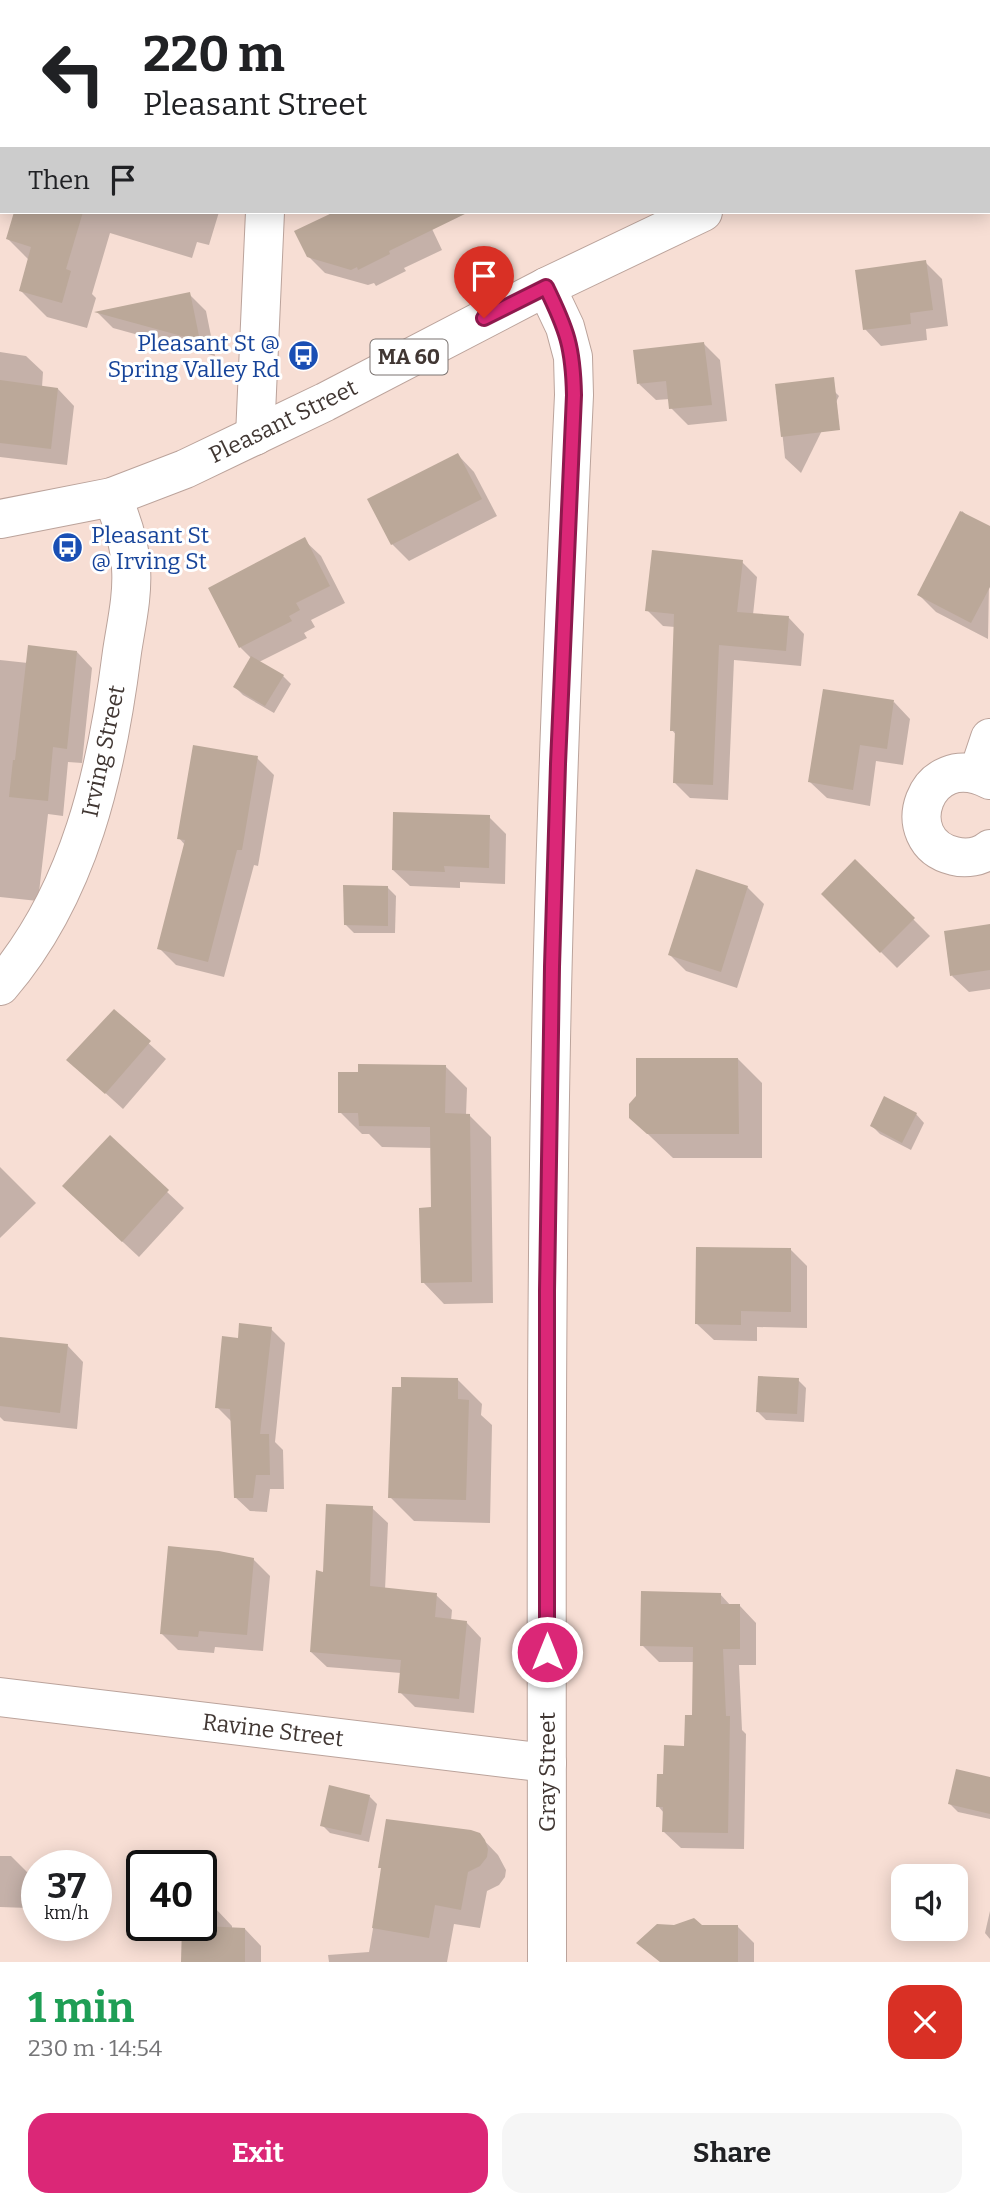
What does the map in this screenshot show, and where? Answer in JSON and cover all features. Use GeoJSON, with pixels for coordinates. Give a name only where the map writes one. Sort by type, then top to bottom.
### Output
{"type":"FeatureCollection","features":[{"type":"Feature","properties":{"kind":"street"},"geometry":{"type":"LineString","coordinates":[[255,436],[265,214]]}},
{"type":"Feature","properties":{"kind":"street","name":"Pleasant Street"},"geometry":{"type":"LineString","coordinates":[[0,519],[112,497],[185,469],[546,287],[699,214]]}},
{"type":"Feature","properties":{"kind":"street","name":"Gray Street"},"geometry":{"type":"LineString","coordinates":[[546,287],[568,337],[573,357],[574,395],[558,764],[551,1044],[547,1291],[547,1962]]}},
{"type":"Feature","properties":{"kind":"street","name":"Irving Street"},"geometry":{"type":"LineString","coordinates":[[0,986],[28,950],[49,916],[76,856],[105,762],[118,689],[131,586],[126,534],[112,497]]}},
{"type":"Feature","properties":{"kind":"street"},"geometry":{"type":"LineString","coordinates":[[990,738],[984,777],[964,772],[950,774],[937,781],[925,798],[921,818],[932,844],[943,853],[971,858],[990,849]]}},
{"type":"Feature","properties":{"kind":"street","name":"Ravine Street"},"geometry":{"type":"LineString","coordinates":[[0,1697],[547,1763]]}},
{"type":"Feature","properties":{"kind":"building"},"geometry":{"type":"Polygon","coordinates":[[[13,214],[82,214],[66,269],[71,271],[62,303],[19,291],[31,247],[6,239],[13,214]]]}},
{"type":"Feature","properties":{"kind":"building"},"geometry":{"type":"Polygon","coordinates":[[[330,214],[465,214],[389,251],[390,254],[358,270],[357,267],[351,270],[307,257],[294,231],[330,214]]]}},
{"type":"Feature","properties":{"kind":"building"},"geometry":{"type":"Polygon","coordinates":[[[926,260],[933,310],[910,313],[911,324],[863,330],[855,270],[926,260]]]}},
{"type":"Feature","properties":{"kind":"building"},"geometry":{"type":"Polygon","coordinates":[[[190,292],[200,341],[94,312],[190,292]]]}},
{"type":"Feature","properties":{"kind":"building"},"geometry":{"type":"Polygon","coordinates":[[[704,342],[712,405],[669,409],[666,381],[637,384],[633,350],[704,342]]]}},
{"type":"Feature","properties":{"kind":"building"},"geometry":{"type":"Polygon","coordinates":[[[834,377],[840,430],[781,437],[775,384],[834,377]]]}},
{"type":"Feature","properties":{"kind":"building"},"geometry":{"type":"Polygon","coordinates":[[[0,380],[58,388],[51,449],[0,443],[0,380]]]}},
{"type":"Feature","properties":{"kind":"building"},"geometry":{"type":"Polygon","coordinates":[[[458,453],[482,499],[391,545],[367,499],[458,453]]]}},
{"type":"Feature","properties":{"kind":"building"},"geometry":{"type":"Polygon","coordinates":[[[960,511],[990,526],[990,587],[971,623],[917,595],[960,511]]]}},
{"type":"Feature","properties":{"kind":"building"},"geometry":{"type":"Polygon","coordinates":[[[305,537],[330,586],[296,603],[300,610],[289,616],[292,621],[239,648],[208,588],[305,537]]]}},
{"type":"Feature","properties":{"kind":"building"},"geometry":{"type":"Polygon","coordinates":[[[652,550],[743,560],[737,612],[789,616],[786,651],[719,645],[713,785],[673,783],[675,731],[670,731],[674,614],[645,611],[652,550]]]}},
{"type":"Feature","properties":{"kind":"building"},"geometry":{"type":"Polygon","coordinates":[[[28,645],[77,651],[67,749],[53,747],[48,801],[9,797],[28,645]]]}},
{"type":"Feature","properties":{"kind":"building"},"geometry":{"type":"Polygon","coordinates":[[[251,656],[284,675],[265,706],[233,687],[251,656]]]}},
{"type":"Feature","properties":{"kind":"building"},"geometry":{"type":"Polygon","coordinates":[[[823,689],[894,700],[887,749],[860,745],[853,790],[808,782],[823,689]]]}},
{"type":"Feature","properties":{"kind":"building"},"geometry":{"type":"Polygon","coordinates":[[[193,745],[258,756],[242,850],[237,850],[208,962],[157,949],[185,840],[177,839],[193,745]]]}},
{"type":"Feature","properties":{"kind":"building"},"geometry":{"type":"Polygon","coordinates":[[[393,812],[490,815],[489,868],[444,866],[445,872],[392,870],[393,812]]]}},
{"type":"Feature","properties":{"kind":"building"},"geometry":{"type":"Polygon","coordinates":[[[855,859],[915,918],[880,953],[821,894],[855,859]]]}},
{"type":"Feature","properties":{"kind":"building"},"geometry":{"type":"Polygon","coordinates":[[[696,869],[748,886],[721,972],[668,955],[696,869]]]}},
{"type":"Feature","properties":{"kind":"building"},"geometry":{"type":"Polygon","coordinates":[[[343,885],[388,886],[388,926],[344,925],[343,885]]]}},
{"type":"Feature","properties":{"kind":"building"},"geometry":{"type":"Polygon","coordinates":[[[990,924],[990,970],[950,976],[944,931],[990,924]]]}},
{"type":"Feature","properties":{"kind":"building"},"geometry":{"type":"Polygon","coordinates":[[[114,1009],[151,1041],[105,1094],[66,1060],[114,1009]]]}},
{"type":"Feature","properties":{"kind":"building"},"geometry":{"type":"Polygon","coordinates":[[[636,1058],[738,1058],[739,1134],[647,1134],[629,1118],[629,1104],[636,1096],[636,1058]]]}},
{"type":"Feature","properties":{"kind":"building"},"geometry":{"type":"Polygon","coordinates":[[[358,1064],[446,1065],[445,1113],[470,1114],[472,1282],[421,1283],[419,1208],[431,1207],[430,1127],[359,1126],[358,1113],[338,1113],[338,1072],[358,1072],[358,1064]]]}},
{"type":"Feature","properties":{"kind":"building"},"geometry":{"type":"Polygon","coordinates":[[[884,1096],[917,1113],[902,1143],[870,1126],[884,1096]]]}},
{"type":"Feature","properties":{"kind":"building"},"geometry":{"type":"Polygon","coordinates":[[[110,1135],[169,1190],[122,1242],[62,1186],[110,1135]]]}},
{"type":"Feature","properties":{"kind":"building"},"geometry":{"type":"Polygon","coordinates":[[[696,1247],[791,1248],[791,1312],[741,1311],[741,1325],[695,1324],[696,1247]]]}},
{"type":"Feature","properties":{"kind":"building"},"geometry":{"type":"Polygon","coordinates":[[[239,1323],[272,1327],[260,1434],[269,1434],[270,1475],[256,1475],[253,1498],[234,1498],[230,1409],[215,1408],[222,1336],[238,1338],[239,1323]]]}},
{"type":"Feature","properties":{"kind":"building"},"geometry":{"type":"Polygon","coordinates":[[[0,1337],[68,1344],[60,1413],[0,1406],[0,1337]]]}},
{"type":"Feature","properties":{"kind":"building"},"geometry":{"type":"Polygon","coordinates":[[[758,1376],[799,1378],[797,1414],[756,1412],[758,1376]]]}},
{"type":"Feature","properties":{"kind":"building"},"geometry":{"type":"Polygon","coordinates":[[[401,1377],[458,1378],[458,1399],[469,1400],[466,1500],[388,1498],[392,1387],[401,1387],[401,1377]]]}},
{"type":"Feature","properties":{"kind":"building"},"geometry":{"type":"Polygon","coordinates":[[[326,1504],[373,1506],[370,1586],[437,1593],[435,1617],[467,1621],[459,1699],[398,1693],[401,1660],[310,1652],[316,1570],[323,1572],[326,1504]]]}},
{"type":"Feature","properties":{"kind":"building"},"geometry":{"type":"Polygon","coordinates":[[[168,1546],[254,1558],[247,1635],[199,1631],[198,1637],[160,1634],[168,1546]]]}},
{"type":"Feature","properties":{"kind":"building"},"geometry":{"type":"Polygon","coordinates":[[[641,1591],[721,1593],[721,1604],[740,1604],[740,1649],[723,1649],[726,1716],[730,1716],[728,1833],[662,1832],[663,1807],[656,1807],[657,1774],[663,1774],[664,1745],[684,1746],[685,1715],[692,1715],[693,1647],[640,1646],[641,1591]]]}},
{"type":"Feature","properties":{"kind":"building"},"geometry":{"type":"Polygon","coordinates":[[[956,1769],[990,1777],[990,1814],[948,1804],[956,1769]]]}},
{"type":"Feature","properties":{"kind":"building"},"geometry":{"type":"Polygon","coordinates":[[[329,1785],[370,1795],[361,1835],[320,1826],[329,1785]]]}},
{"type":"Feature","properties":{"kind":"building"},"geometry":{"type":"Polygon","coordinates":[[[386,1819],[471,1830],[480,1833],[485,1840],[487,1857],[480,1866],[468,1872],[461,1910],[435,1905],[429,1938],[372,1928],[386,1819]]]}},
{"type":"Feature","properties":{"kind":"building"},"geometry":{"type":"Polygon","coordinates":[[[694,1918],[702,1925],[738,1925],[738,1962],[660,1962],[636,1943],[657,1924],[674,1925],[694,1918]]]}},
{"type":"Feature","properties":{"kind":"building"},"geometry":{"type":"Polygon","coordinates":[[[217,1927],[245,1928],[245,1962],[181,1962],[182,1941],[217,1941],[217,1927]]]}},
{"type":"Feature","properties":{"kind":"place","name":"Pleasant St @ Spring Valley Rd"},"geometry":{"type":"Point","coordinates":[303,356]}},
{"type":"Feature","properties":{"kind":"place","name":"Pleasant St @ Irving St"},"geometry":{"type":"Point","coordinates":[68,548]}},
{"type":"Feature","properties":{"kind":"route"},"geometry":{"type":"LineString","coordinates":[[484,318],[546,287],[565,327],[573,357],[574,395],[558,764],[551,1044],[547,1291],[547,1652]]}}]}
